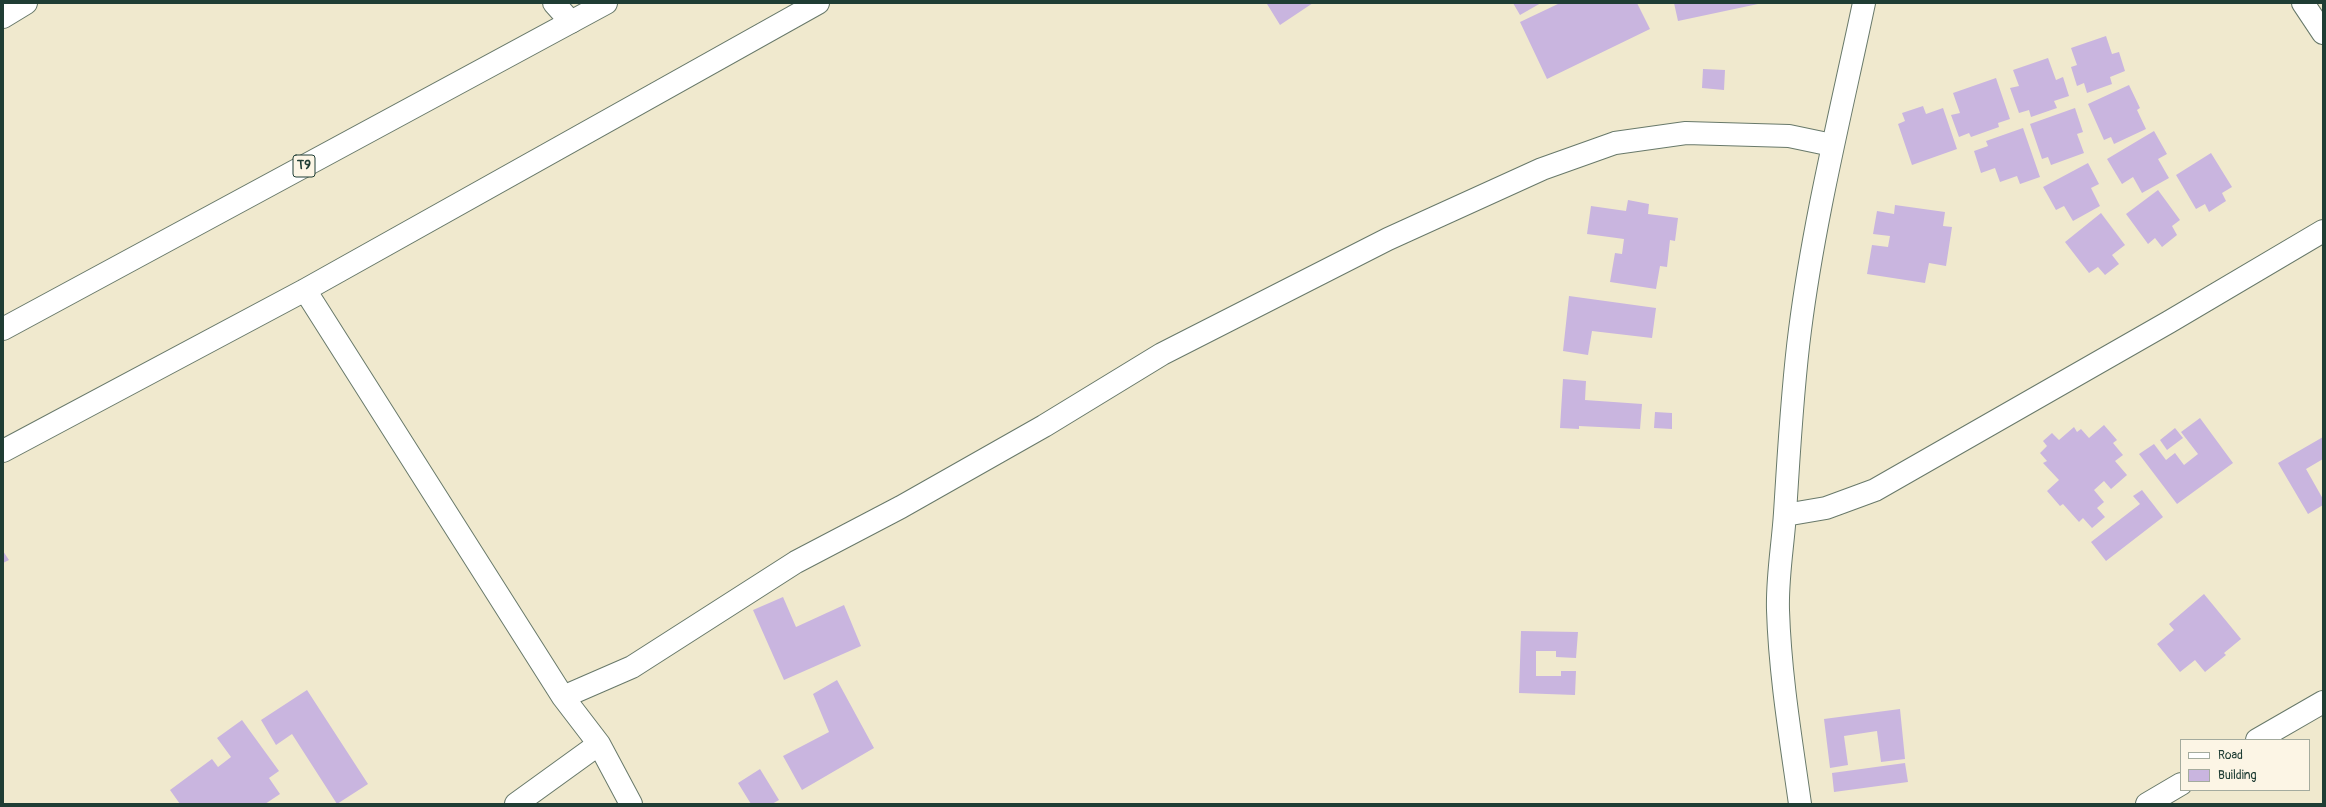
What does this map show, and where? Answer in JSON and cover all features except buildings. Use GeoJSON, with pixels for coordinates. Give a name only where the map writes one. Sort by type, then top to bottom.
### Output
{"type":"FeatureCollection","features":[{"type":"Feature","properties":{"kind":"main road"},"geometry":{"type":"LineString","coordinates":[[3,17],[26,3]]}},
{"type":"Feature","properties":{"kind":"main road"},"geometry":{"type":"LineString","coordinates":[[554,3],[571,22]]}},
{"type":"Feature","properties":{"kind":"main road","name":"T9"},"geometry":{"type":"LineString","coordinates":[[3,329],[606,3]]}},
{"type":"Feature","properties":{"kind":"main road"},"geometry":{"type":"LineString","coordinates":[[3,451],[305,290],[818,3]]}},
{"type":"Feature","properties":{"kind":"main road"},"geometry":{"type":"LineString","coordinates":[[1800,804],[1788,716],[1778,612],[1778,577],[1785,515],[1789,419],[1800,330],[1815,234],[1832,146],[1864,3]]}},
{"type":"Feature","properties":{"kind":"main road"},"geometry":{"type":"LineString","coordinates":[[2303,3],[2323,33]]}},
{"type":"Feature","properties":{"kind":"main road"},"geometry":{"type":"LineString","coordinates":[[563,697],[632,668],[796,562],[901,507],[1044,426],[1162,354],[1388,239],[1542,169],[1616,143],[1686,133],[1790,136],[1832,146]]}},
{"type":"Feature","properties":{"kind":"main road"},"geometry":{"type":"LineString","coordinates":[[1785,515],[1826,508],[1875,490],[2162,326],[2323,231]]}},
{"type":"Feature","properties":{"kind":"main road"},"geometry":{"type":"LineString","coordinates":[[305,290],[563,697],[599,744],[631,804]]}},
{"type":"Feature","properties":{"kind":"main road"},"geometry":{"type":"LineString","coordinates":[[2259,739],[2323,702]]}},
{"type":"Feature","properties":{"kind":"main road"},"geometry":{"type":"LineString","coordinates":[[516,804],[599,744]]}},
{"type":"Feature","properties":{"kind":"main road"},"geometry":{"type":"LineString","coordinates":[[2147,804],[2180,785]]}}]}
